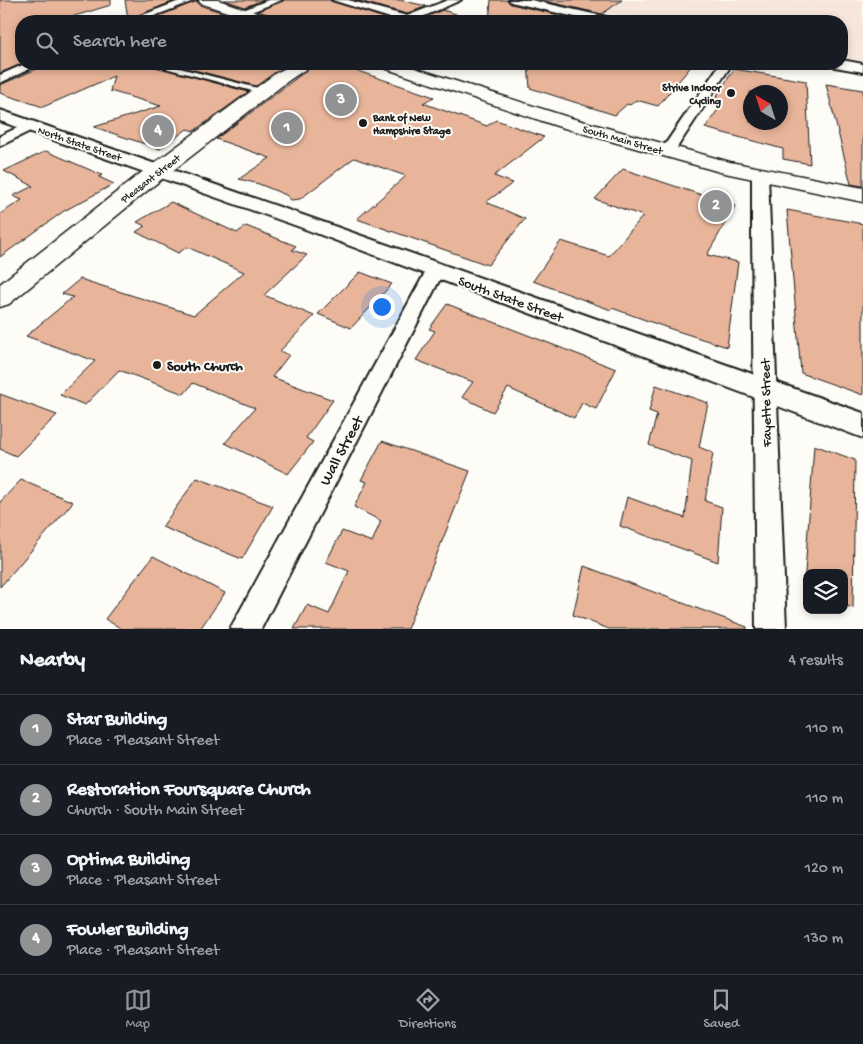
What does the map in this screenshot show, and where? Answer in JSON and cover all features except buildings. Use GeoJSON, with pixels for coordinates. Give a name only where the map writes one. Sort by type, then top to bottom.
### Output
{"type":"FeatureCollection","features":[{"type":"Feature","properties":{"kind":"main road"},"geometry":{"type":"LineString","coordinates":[[204,0],[251,15]]}},
{"type":"Feature","properties":{"kind":"main road","name":"Pleasant Street"},"geometry":{"type":"LineString","coordinates":[[0,298],[160,171],[264,91],[296,70]]}},
{"type":"Feature","properties":{"kind":"main road","name":"South Main Street"},"geometry":{"type":"LineString","coordinates":[[405,70],[564,122],[667,152],[760,176],[863,195]]}},
{"type":"Feature","properties":{"kind":"street"},"geometry":{"type":"LineString","coordinates":[[150,15],[190,0]]}},
{"type":"Feature","properties":{"kind":"street"},"geometry":{"type":"LineString","coordinates":[[243,12],[277,0]]}},
{"type":"Feature","properties":{"kind":"street"},"geometry":{"type":"LineString","coordinates":[[337,0],[390,15]]}},
{"type":"Feature","properties":{"kind":"street"},"geometry":{"type":"LineString","coordinates":[[419,15],[456,0]]}},
{"type":"Feature","properties":{"kind":"street"},"geometry":{"type":"LineString","coordinates":[[515,0],[581,15]]}},
{"type":"Feature","properties":{"kind":"street"},"geometry":{"type":"LineString","coordinates":[[848,65],[863,68]]}},
{"type":"Feature","properties":{"kind":"street"},"geometry":{"type":"LineString","coordinates":[[0,79],[20,70]]}},
{"type":"Feature","properties":{"kind":"street"},"geometry":{"type":"LineString","coordinates":[[186,70],[264,91]]}},
{"type":"Feature","properties":{"kind":"street"},"geometry":{"type":"LineString","coordinates":[[667,152],[722,70]]}},
{"type":"Feature","properties":{"kind":"street","name":"North State Street"},"geometry":{"type":"LineString","coordinates":[[0,115],[160,171]]}},
{"type":"Feature","properties":{"kind":"street"},"geometry":{"type":"LineString","coordinates":[[0,142],[29,126]]}},
{"type":"Feature","properties":{"kind":"street","name":"South State Street"},"geometry":{"type":"LineString","coordinates":[[160,171],[863,426]]}},
{"type":"Feature","properties":{"kind":"street","name":"Fayette Street"},"geometry":{"type":"LineString","coordinates":[[760,176],[760,278],[771,629]]}},
{"type":"Feature","properties":{"kind":"street","name":"Wall Street"},"geometry":{"type":"LineString","coordinates":[[245,629],[435,271]]}},
{"type":"Feature","properties":{"kind":"shaded area"},"geometry":{"type":"Polygon","coordinates":[[[545,0],[863,0],[863,61],[848,58],[848,15],[616,15],[545,0]]]}},
{"type":"Feature","properties":{"kind":"place","name":"Strive Indoor Cycling"},"geometry":{"type":"Point","coordinates":[731,93]}},
{"type":"Feature","properties":{"kind":"place","name":"Optima Building"},"geometry":{"type":"Point","coordinates":[341,100]}},
{"type":"Feature","properties":{"kind":"place","name":"Bank of New Hampshire Stage"},"geometry":{"type":"Point","coordinates":[363,123]}},
{"type":"Feature","properties":{"kind":"place","name":"Star Building"},"geometry":{"type":"Point","coordinates":[287,128]}},
{"type":"Feature","properties":{"kind":"place","name":"Fowler Building"},"geometry":{"type":"Point","coordinates":[158,131]}},
{"type":"Feature","properties":{"kind":"place","name":"Restoration Foursquare Church"},"geometry":{"type":"Point","coordinates":[716,206]}},
{"type":"Feature","properties":{"kind":"place","name":"South Church"},"geometry":{"type":"Point","coordinates":[157,365]}}]}
